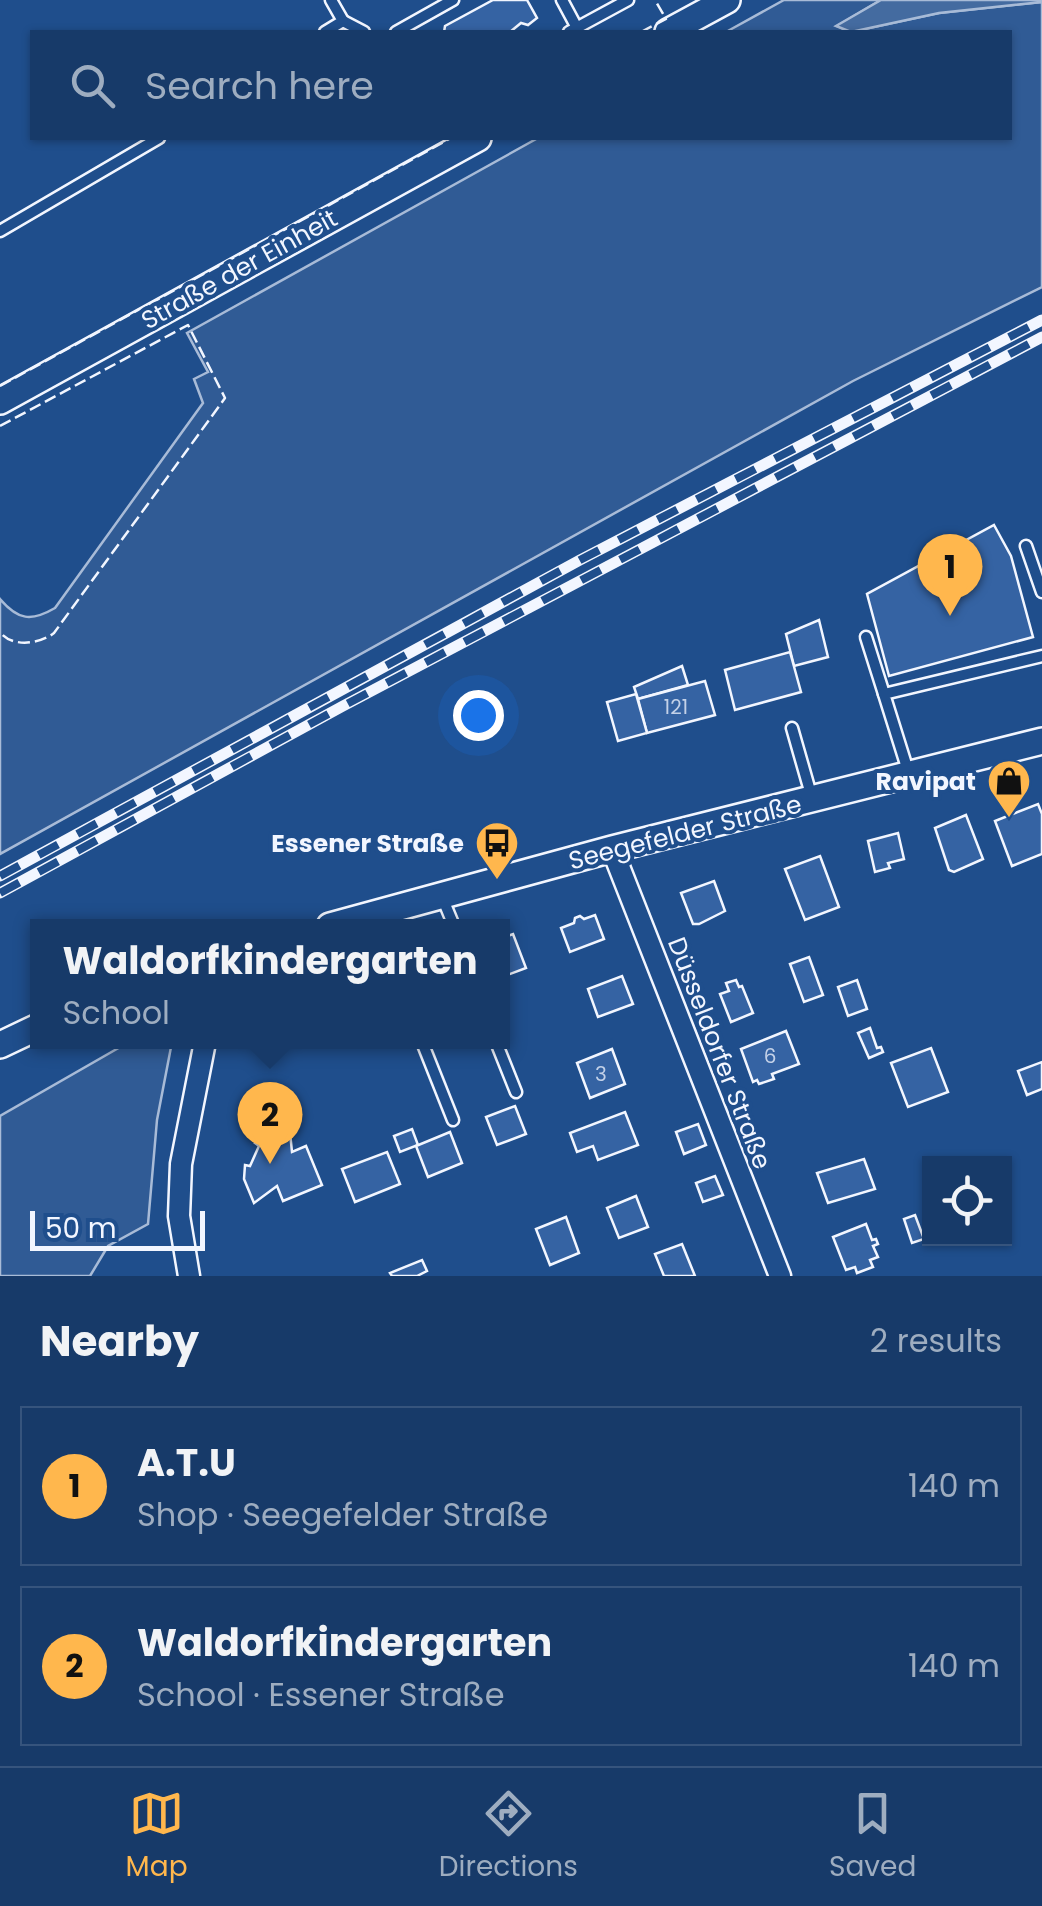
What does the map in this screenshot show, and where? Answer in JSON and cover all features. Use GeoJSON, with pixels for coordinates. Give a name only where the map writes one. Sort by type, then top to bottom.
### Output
{"type":"FeatureCollection","features":[{"type":"Feature","properties":{"kind":"street"},"geometry":{"type":"LineString","coordinates":[[672,30],[727,0]]}},
{"type":"Feature","properties":{"kind":"street","name":"Straße der Einheit"},"geometry":{"type":"LineString","coordinates":[[0,401],[474,140]]}},
{"type":"Feature","properties":{"kind":"street","name":"Seegefelder Straße"},"geometry":{"type":"LineString","coordinates":[[381,919],[442,896],[612,849],[1042,742]]}},
{"type":"Feature","properties":{"kind":"street","name":"Düsseldorfer Straße"},"geometry":{"type":"LineString","coordinates":[[612,849],[778,1275]]}},
{"type":"Feature","properties":{"kind":"street"},"geometry":{"type":"LineString","coordinates":[[0,1045],[30,1031]]}},
{"type":"Feature","properties":{"kind":"street"},"geometry":{"type":"LineString","coordinates":[[189,1276],[179,1216],[181,1164],[204,1049]]}},
{"type":"Feature","properties":{"kind":"lane"},"geometry":{"type":"LineString","coordinates":[[331,0],[343,21],[360,30]]}},
{"type":"Feature","properties":{"kind":"lane"},"geometry":{"type":"LineString","coordinates":[[404,30],[454,0]]}},
{"type":"Feature","properties":{"kind":"lane"},"geometry":{"type":"LineString","coordinates":[[562,0],[573,30],[628,0]]}},
{"type":"Feature","properties":{"kind":"lane"},"geometry":{"type":"LineString","coordinates":[[328,30],[343,21]]}},
{"type":"Feature","properties":{"kind":"lane"},"geometry":{"type":"LineString","coordinates":[[0,231],[156,140]]}},
{"type":"Feature","properties":{"kind":"lane"},"geometry":{"type":"LineString","coordinates":[[1026,546],[1042,592]]}},
{"type":"Feature","properties":{"kind":"lane"},"geometry":{"type":"LineString","coordinates":[[866,637],[910,775]]}},
{"type":"Feature","properties":{"kind":"lane"},"geometry":{"type":"LineString","coordinates":[[884,694],[1042,656]]}},
{"type":"Feature","properties":{"kind":"lane"},"geometry":{"type":"LineString","coordinates":[[792,728],[813,799]]}},
{"type":"Feature","properties":{"kind":"lane"},"geometry":{"type":"LineString","coordinates":[[442,896],[451,919]]}},
{"type":"Feature","properties":{"kind":"lane"},"geometry":{"type":"LineString","coordinates":[[425,1049],[453,1120]]}},
{"type":"Feature","properties":{"kind":"lane"},"geometry":{"type":"LineString","coordinates":[[499,1049],[516,1092]]}},
{"type":"Feature","properties":{"kind":"shaded area"},"geometry":{"type":"Polygon","coordinates":[[[784,0],[881,0],[837,26],[846,30],[730,30],[784,0]]]}},
{"type":"Feature","properties":{"kind":"shaded area"},"geometry":{"type":"Polygon","coordinates":[[[881,0],[1042,0],[939,13],[860,30],[836,26],[881,0]]]}},
{"type":"Feature","properties":{"kind":"shaded area"},"geometry":{"type":"Polygon","coordinates":[[[1042,2],[1042,287],[853,381],[0,854],[0,599],[25,617],[55,608],[203,403],[194,379],[208,372],[187,333],[534,140],[1012,140],[1012,30],[860,30],[939,13],[1042,2]]]}},
{"type":"Feature","properties":{"kind":"shaded area"},"geometry":{"type":"Polygon","coordinates":[[[117,1049],[171,1049],[157,1120],[148,1224],[108,1246],[90,1276],[0,1276],[0,1116],[117,1049]]]}},
{"type":"Feature","properties":{"kind":"building"},"geometry":{"type":"Polygon","coordinates":[[[493,0],[527,0],[537,18],[512,30],[444,30],[445,26],[493,0]]]}},
{"type":"Feature","properties":{"kind":"building"},"geometry":{"type":"Polygon","coordinates":[[[994,525],[1011,556],[1033,637],[889,676],[867,594],[994,525]]]}},
{"type":"Feature","properties":{"kind":"building"},"geometry":{"type":"Polygon","coordinates":[[[819,620],[828,657],[794,666],[786,634],[819,620]]]}},
{"type":"Feature","properties":{"kind":"building"},"geometry":{"type":"Polygon","coordinates":[[[790,652],[801,692],[735,710],[725,670],[790,652]]]}},
{"type":"Feature","properties":{"kind":"building"},"geometry":{"type":"Polygon","coordinates":[[[682,666],[688,685],[638,699],[634,687],[682,666]]]}},
{"type":"Feature","properties":{"kind":"building"},"geometry":{"type":"Polygon","coordinates":[[[705,681],[715,715],[647,733],[638,699],[705,681]]]}},
{"type":"Feature","properties":{"kind":"building"},"geometry":{"type":"Polygon","coordinates":[[[636,694],[647,733],[618,741],[607,702],[636,694]]]}},
{"type":"Feature","properties":{"kind":"building"},"geometry":{"type":"Polygon","coordinates":[[[1038,804],[1042,814],[1042,854],[1012,866],[995,821],[1038,804]]]}},
{"type":"Feature","properties":{"kind":"building"},"geometry":{"type":"Polygon","coordinates":[[[966,815],[983,859],[954,872],[949,870],[935,828],[966,815]]]}},
{"type":"Feature","properties":{"kind":"building"},"geometry":{"type":"Polygon","coordinates":[[[898,833],[904,859],[875,872],[868,841],[898,833]]]}},
{"type":"Feature","properties":{"kind":"building"},"geometry":{"type":"Polygon","coordinates":[[[820,856],[839,907],[805,920],[785,869],[820,856]]]}},
{"type":"Feature","properties":{"kind":"building"},"geometry":{"type":"Polygon","coordinates":[[[714,881],[725,911],[693,924],[681,893],[714,881]]]}},
{"type":"Feature","properties":{"kind":"building"},"geometry":{"type":"Polygon","coordinates":[[[595,915],[604,939],[570,952],[561,928],[580,916],[584,919],[595,915]]]}},
{"type":"Feature","properties":{"kind":"building"},"geometry":{"type":"Polygon","coordinates":[[[513,934],[526,968],[510,974],[513,934]]]}},
{"type":"Feature","properties":{"kind":"building"},"geometry":{"type":"Polygon","coordinates":[[[809,957],[823,995],[804,1002],[790,964],[809,957]]]}},
{"type":"Feature","properties":{"kind":"building"},"geometry":{"type":"Polygon","coordinates":[[[622,976],[633,1004],[598,1017],[588,989],[622,976]]]}},
{"type":"Feature","properties":{"kind":"building"},"geometry":{"type":"Polygon","coordinates":[[[736,980],[753,1013],[731,1022],[720,994],[729,991],[726,983],[736,980]]]}},
{"type":"Feature","properties":{"kind":"building"},"geometry":{"type":"Polygon","coordinates":[[[857,980],[867,1009],[848,1016],[838,987],[857,980]]]}},
{"type":"Feature","properties":{"kind":"building"},"geometry":{"type":"Polygon","coordinates":[[[870,1028],[877,1048],[881,1047],[883,1052],[869,1058],[858,1033],[870,1028]]]}},
{"type":"Feature","properties":{"kind":"building"},"geometry":{"type":"Polygon","coordinates":[[[786,1031],[799,1064],[772,1074],[774,1079],[753,1082],[741,1049],[786,1031]]]}},
{"type":"Feature","properties":{"kind":"building"},"geometry":{"type":"Polygon","coordinates":[[[931,1048],[948,1092],[908,1107],[891,1063],[931,1048]]]}},
{"type":"Feature","properties":{"kind":"building"},"geometry":{"type":"Polygon","coordinates":[[[612,1049],[625,1084],[590,1098],[577,1063],[612,1049]]]}},
{"type":"Feature","properties":{"kind":"building"},"geometry":{"type":"Polygon","coordinates":[[[1042,1062],[1042,1089],[1027,1095],[1018,1071],[1042,1062]]]}},
{"type":"Feature","properties":{"kind":"building"},"geometry":{"type":"Polygon","coordinates":[[[515,1106],[526,1134],[497,1145],[486,1117],[515,1106]]]}},
{"type":"Feature","properties":{"kind":"building"},"geometry":{"type":"Polygon","coordinates":[[[625,1112],[638,1145],[598,1160],[593,1146],[577,1152],[570,1133],[625,1112]]]}},
{"type":"Feature","properties":{"kind":"building"},"geometry":{"type":"Polygon","coordinates":[[[289,1123],[292,1152],[306,1146],[322,1185],[283,1201],[277,1186],[254,1203],[244,1179],[245,1165],[250,1166],[259,1146],[255,1143],[264,1133],[289,1123]]]}},
{"type":"Feature","properties":{"kind":"building"},"geometry":{"type":"Polygon","coordinates":[[[698,1124],[706,1145],[684,1154],[676,1132],[698,1124]]]}},
{"type":"Feature","properties":{"kind":"building"},"geometry":{"type":"Polygon","coordinates":[[[412,1129],[418,1145],[400,1152],[394,1136],[412,1129]]]}},
{"type":"Feature","properties":{"kind":"building"},"geometry":{"type":"Polygon","coordinates":[[[450,1132],[462,1163],[428,1177],[416,1146],[450,1132]]]}},
{"type":"Feature","properties":{"kind":"building"},"geometry":{"type":"Polygon","coordinates":[[[387,1152],[400,1184],[355,1202],[342,1169],[387,1152]]]}},
{"type":"Feature","properties":{"kind":"building"},"geometry":{"type":"Polygon","coordinates":[[[864,1159],[875,1189],[828,1203],[817,1173],[864,1159]]]}},
{"type":"Feature","properties":{"kind":"building"},"geometry":{"type":"Polygon","coordinates":[[[715,1176],[723,1195],[703,1202],[696,1183],[715,1176]]]}},
{"type":"Feature","properties":{"kind":"building"},"geometry":{"type":"Polygon","coordinates":[[[636,1196],[648,1227],[619,1238],[607,1208],[636,1196]]]}},
{"type":"Feature","properties":{"kind":"building"},"geometry":{"type":"Polygon","coordinates":[[[915,1215],[922,1240],[912,1243],[904,1219],[915,1215]]]}},
{"type":"Feature","properties":{"kind":"building"},"geometry":{"type":"Polygon","coordinates":[[[566,1217],[579,1253],[550,1265],[536,1229],[566,1217]]]}},
{"type":"Feature","properties":{"kind":"building"},"geometry":{"type":"Polygon","coordinates":[[[866,1224],[872,1240],[876,1239],[878,1244],[873,1246],[878,1257],[870,1260],[873,1267],[857,1273],[855,1267],[846,1270],[833,1237],[866,1224]]]}},
{"type":"Feature","properties":{"kind":"building"},"geometry":{"type":"Polygon","coordinates":[[[682,1244],[695,1276],[664,1276],[655,1254],[682,1244]]]}},
{"type":"Feature","properties":{"kind":"building"},"geometry":{"type":"Polygon","coordinates":[[[422,1260],[427,1271],[417,1276],[390,1273],[422,1260]]]}},
{"type":"Feature","properties":{"kind":"railway"},"geometry":{"type":"LineString","coordinates":[[0,876],[580,560],[1042,320]]}},
{"type":"Feature","properties":{"kind":"railway"},"geometry":{"type":"LineString","coordinates":[[0,893],[343,706],[1042,337]]}},
{"type":"Feature","properties":{"kind":"fence"},"geometry":{"type":"LineString","coordinates":[[645,30],[666,19],[655,0]]}},
{"type":"Feature","properties":{"kind":"fence"},"geometry":{"type":"LineString","coordinates":[[0,386],[447,140]]}},
{"type":"Feature","properties":{"kind":"fence"},"geometry":{"type":"LineString","coordinates":[[0,426],[188,325],[225,398],[54,633],[26,643],[0,632]]}},
{"type":"Feature","properties":{"kind":"place","name":"A.T.U"},"geometry":{"type":"Point","coordinates":[950,616]}},
{"type":"Feature","properties":{"kind":"place","name":"Ravipat"},"geometry":{"type":"Point","coordinates":[1009,819]}},
{"type":"Feature","properties":{"kind":"place","name":"Essener Straße"},"geometry":{"type":"Point","coordinates":[497,881]}},
{"type":"Feature","properties":{"kind":"place","name":"Waldorfkindergarten"},"geometry":{"type":"Point","coordinates":[270,1164]}}]}
